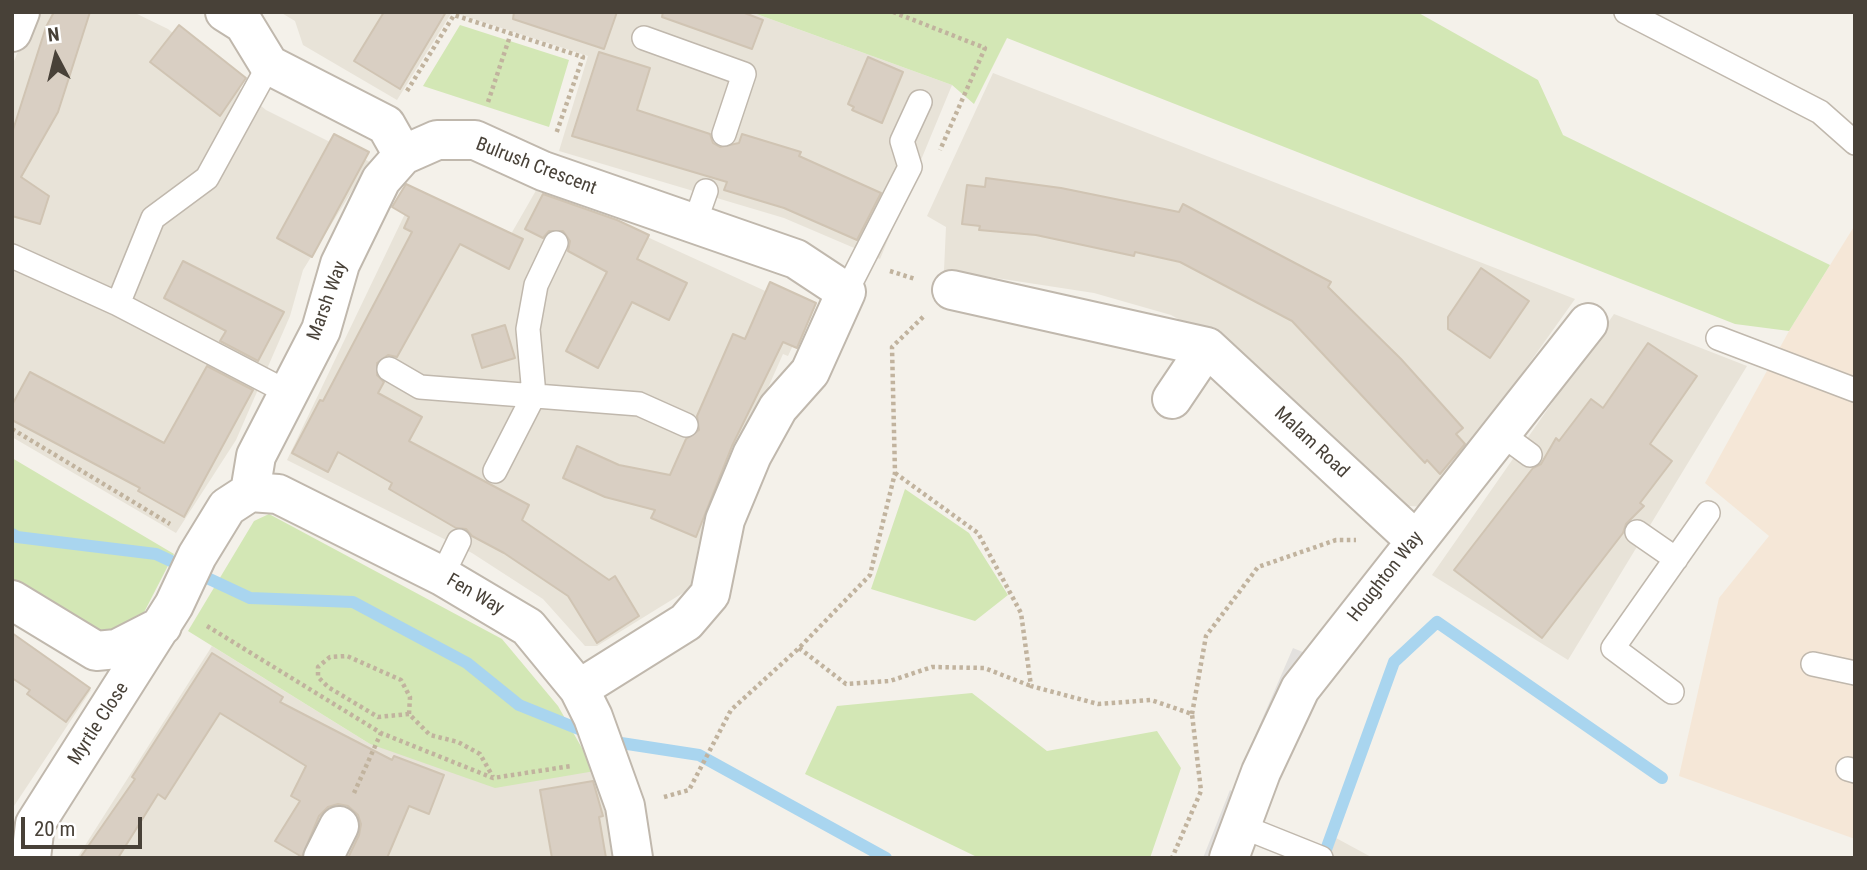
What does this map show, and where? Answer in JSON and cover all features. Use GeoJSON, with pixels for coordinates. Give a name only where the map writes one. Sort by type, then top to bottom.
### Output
{"type":"FeatureCollection","features":[{"type":"Feature","properties":{"kind":"street"},"geometry":{"type":"LineString","coordinates":[[12,32],[20,12]]}},
{"type":"Feature","properties":{"kind":"street"},"geometry":{"type":"LineString","coordinates":[[241,16],[269,65],[395,140]]}},
{"type":"Feature","properties":{"kind":"street","name":"Bulrush Crescent"},"geometry":{"type":"LineString","coordinates":[[395,140],[475,140],[582,192],[701,207],[796,259],[846,292]]}},
{"type":"Feature","properties":{"kind":"street","name":"Marsh Way"},"geometry":{"type":"LineString","coordinates":[[250,492],[256,456],[321,330],[346,252],[382,180],[395,140]]}},
{"type":"Feature","properties":{"kind":"street"},"geometry":{"type":"LineString","coordinates":[[951,290],[1207,347],[1172,399]]}},
{"type":"Feature","properties":{"kind":"street"},"geometry":{"type":"LineString","coordinates":[[586,703],[686,622],[710,594],[725,520],[747,453],[778,408],[810,372],[846,292]]}},
{"type":"Feature","properties":{"kind":"street","name":"Houghton Way"},"geometry":{"type":"LineString","coordinates":[[1235,842],[1261,772],[1300,689],[1415,540],[1515,444],[1588,323]]}},
{"type":"Feature","properties":{"kind":"street","name":"Malam Road"},"geometry":{"type":"LineString","coordinates":[[1207,347],[1415,540]]}},
{"type":"Feature","properties":{"kind":"street"},"geometry":{"type":"LineString","coordinates":[[12,600],[96,651],[117,649],[183,586],[227,507],[250,492]]}},
{"type":"Feature","properties":{"kind":"street","name":"Fen Way"},"geometry":{"type":"LineString","coordinates":[[250,492],[278,494],[442,576],[528,627],[586,703],[617,780],[633,858]]}},
{"type":"Feature","properties":{"kind":"street","name":"Myrtle Close"},"geometry":{"type":"LineString","coordinates":[[24,854],[36,824],[183,586]]}},
{"type":"Feature","properties":{"kind":"lane"},"geometry":{"type":"LineString","coordinates":[[1626,12],[1820,112],[1855,143]]}},
{"type":"Feature","properties":{"kind":"lane"},"geometry":{"type":"LineString","coordinates":[[644,38],[744,74],[724,134]]}},
{"type":"Feature","properties":{"kind":"lane"},"geometry":{"type":"LineString","coordinates":[[118,304],[153,218],[207,178],[269,65]]}},
{"type":"Feature","properties":{"kind":"lane"},"geometry":{"type":"LineString","coordinates":[[846,292],[910,167],[902,142],[920,102]]}},
{"type":"Feature","properties":{"kind":"lane"},"geometry":{"type":"LineString","coordinates":[[495,471],[534,395],[528,329],[536,285],[556,243]]}},
{"type":"Feature","properties":{"kind":"lane"},"geometry":{"type":"LineString","coordinates":[[12,256],[118,304],[289,393]]}},
{"type":"Feature","properties":{"kind":"lane"},"geometry":{"type":"LineString","coordinates":[[1718,338],[1855,390]]}},
{"type":"Feature","properties":{"kind":"lane"},"geometry":{"type":"LineString","coordinates":[[390,369],[420,387],[639,404],[686,425]]}},
{"type":"Feature","properties":{"kind":"lane"},"geometry":{"type":"LineString","coordinates":[[1672,692],[1613,648],[1708,513]]}},
{"type":"Feature","properties":{"kind":"lane"},"geometry":{"type":"LineString","coordinates":[[1637,532],[1676,559]]}},
{"type":"Feature","properties":{"kind":"lane"},"geometry":{"type":"LineString","coordinates":[[442,576],[459,541]]}},
{"type":"Feature","properties":{"kind":"lane"},"geometry":{"type":"LineString","coordinates":[[1813,664],[1855,673]]}},
{"type":"Feature","properties":{"kind":"lane"},"geometry":{"type":"LineString","coordinates":[[1235,842],[1284,843],[1321,858]]}},
{"type":"Feature","properties":{"kind":"path"},"geometry":{"type":"LineString","coordinates":[[395,140],[454,15],[583,57],[542,172]]}},
{"type":"Feature","properties":{"kind":"path"},"geometry":{"type":"LineString","coordinates":[[475,140],[511,33]]}},
{"type":"Feature","properties":{"kind":"path"},"geometry":{"type":"LineString","coordinates":[[12,429],[183,586],[381,733],[493,778],[617,780],[689,790],[731,709],[799,648],[870,575],[895,473],[892,347],[951,290],[886,270]]}},
{"type":"Feature","properties":{"kind":"path"},"geometry":{"type":"LineString","coordinates":[[895,473],[978,533],[1021,613],[1031,685]]}},
{"type":"Feature","properties":{"kind":"path"},"geometry":{"type":"LineString","coordinates":[[1172,858],[1201,791],[1192,714],[1206,636],[1258,567],[1336,540],[1415,540]]}},
{"type":"Feature","properties":{"kind":"path"},"geometry":{"type":"LineString","coordinates":[[799,648],[846,684],[890,681],[932,667],[984,668],[1098,704],[1151,700],[1192,714]]}},
{"type":"Feature","properties":{"kind":"path"},"geometry":{"type":"LineString","coordinates":[[409,714],[378,717],[328,687],[318,677],[318,667],[330,657],[347,656],[401,680],[410,697],[409,714],[430,735],[458,742],[481,754],[493,778]]}},
{"type":"Feature","properties":{"kind":"path"},"geometry":{"type":"LineString","coordinates":[[331,842],[381,733]]}},
{"type":"Feature","properties":{"kind":"shaded area"},"geometry":{"type":"Polygon","coordinates":[[[34,12],[133,12],[168,29],[266,110],[370,162],[303,270],[290,316],[236,440],[176,533],[12,437],[12,66],[34,12]]]}},
{"type":"Feature","properties":{"kind":"shaded area"},"geometry":{"type":"Polygon","coordinates":[[[280,12],[452,12],[397,100],[303,45],[295,21],[280,12]]]}},
{"type":"Feature","properties":{"kind":"shaded area"},"geometry":{"type":"Polygon","coordinates":[[[452,12],[751,12],[952,85],[880,259],[784,218],[559,151],[588,56],[452,12]]]}},
{"type":"Feature","properties":{"kind":"shaded area"},"geometry":{"type":"Polygon","coordinates":[[[993,73],[1575,299],[1427,507],[1391,505],[1270,377],[1238,352],[1171,315],[1094,293],[944,270],[946,227],[927,216],[993,73]]]}},
{"type":"Feature","properties":{"kind":"shaded area"},"geometry":{"type":"Polygon","coordinates":[[[538,187],[809,311],[788,356],[783,354],[699,543],[691,588],[597,646],[585,646],[543,599],[472,553],[287,460],[413,197],[507,241],[538,187]]]}},
{"type":"Feature","properties":{"kind":"shaded area"},"geometry":{"type":"Polygon","coordinates":[[[1855,225],[1855,839],[1679,776],[1719,598],[1769,536],[1705,483],[1789,331],[1855,225]]]}},
{"type":"Feature","properties":{"kind":"shaded area"},"geometry":{"type":"Polygon","coordinates":[[[1614,314],[1747,366],[1568,660],[1432,575],[1614,314]]]}},
{"type":"Feature","properties":{"kind":"shaded area"},"geometry":{"type":"Polygon","coordinates":[[[12,636],[91,690],[12,809],[12,636]]]}},
{"type":"Feature","properties":{"kind":"shaded area"},"geometry":{"type":"Polygon","coordinates":[[[212,646],[370,744],[595,771],[608,825],[612,858],[77,858],[212,646]]]}},
{"type":"Feature","properties":{"kind":"shaded area"},"geometry":{"type":"Polygon","coordinates":[[[1293,648],[1305,653],[1262,753],[1250,747],[1293,648]]]}},
{"type":"Feature","properties":{"kind":"shaded area"},"geometry":{"type":"Polygon","coordinates":[[[1230,790],[1243,796],[1217,858],[1203,858],[1230,790]]]}},
{"type":"Feature","properties":{"kind":"shaded area"},"geometry":{"type":"Polygon","coordinates":[[[1336,838],[1373,858],[1329,858],[1336,838]]]}},
{"type":"Feature","properties":{"kind":"green space"},"geometry":{"type":"Polygon","coordinates":[[[751,12],[1417,12],[1538,80],[1563,135],[1830,265],[1789,331],[1735,324],[1007,38],[974,104],[952,85],[751,12]]]}},
{"type":"Feature","properties":{"kind":"green space"},"geometry":{"type":"Polygon","coordinates":[[[460,25],[569,60],[549,127],[423,86],[460,25]]]}},
{"type":"Feature","properties":{"kind":"green space"},"geometry":{"type":"Polygon","coordinates":[[[12,458],[174,554],[135,630],[101,639],[12,580],[12,458]]]}},
{"type":"Feature","properties":{"kind":"green space"},"geometry":{"type":"Polygon","coordinates":[[[905,489],[969,533],[1008,595],[975,621],[871,589],[905,489]]]}},
{"type":"Feature","properties":{"kind":"green space"},"geometry":{"type":"Polygon","coordinates":[[[269,514],[502,639],[558,706],[595,771],[495,788],[370,744],[188,631],[254,521],[269,514]]]}},
{"type":"Feature","properties":{"kind":"green space"},"geometry":{"type":"Polygon","coordinates":[[[972,693],[1047,751],[1157,731],[1181,768],[1150,858],[979,858],[805,774],[837,706],[972,693]]]}},
{"type":"Feature","properties":{"kind":"building"},"geometry":{"type":"Polygon","coordinates":[[[54,12],[90,12],[58,112],[21,177],[49,196],[40,224],[12,216],[12,133],[46,27],[54,12]]]}},
{"type":"Feature","properties":{"kind":"building"},"geometry":{"type":"Polygon","coordinates":[[[384,12],[446,12],[400,89],[354,61],[384,12]]]}},
{"type":"Feature","properties":{"kind":"building"},"geometry":{"type":"Polygon","coordinates":[[[514,12],[617,12],[604,49],[513,19],[514,12]]]}},
{"type":"Feature","properties":{"kind":"building"},"geometry":{"type":"Polygon","coordinates":[[[663,12],[742,12],[763,20],[752,49],[662,17],[663,12]]]}},
{"type":"Feature","properties":{"kind":"building"},"geometry":{"type":"Polygon","coordinates":[[[179,25],[246,78],[220,116],[150,62],[179,25]]]}},
{"type":"Feature","properties":{"kind":"building"},"geometry":{"type":"Polygon","coordinates":[[[599,52],[650,68],[637,110],[710,134],[713,143],[720,147],[739,143],[742,134],[801,152],[799,156],[881,193],[857,240],[784,208],[724,190],[727,182],[572,136],[599,52]]]}},
{"type":"Feature","properties":{"kind":"building"},"geometry":{"type":"Polygon","coordinates":[[[868,57],[903,72],[882,123],[852,110],[854,107],[848,104],[868,57]]]}},
{"type":"Feature","properties":{"kind":"building"},"geometry":{"type":"Polygon","coordinates":[[[334,134],[369,152],[312,257],[277,238],[334,134]]]}},
{"type":"Feature","properties":{"kind":"building"},"geometry":{"type":"Polygon","coordinates":[[[986,178],[1061,188],[1179,212],[1183,204],[1331,282],[1328,287],[1401,359],[1463,428],[1456,434],[1465,444],[1440,474],[1427,460],[1425,463],[1292,321],[1180,262],[1135,252],[1134,256],[1036,235],[979,230],[980,226],[962,224],[967,185],[985,187],[986,178]]]}},
{"type":"Feature","properties":{"kind":"building"},"geometry":{"type":"Polygon","coordinates":[[[406,184],[523,239],[509,269],[460,244],[397,357],[388,355],[377,363],[377,375],[384,382],[378,393],[422,417],[409,441],[529,505],[522,520],[609,580],[615,576],[639,616],[597,643],[568,596],[504,553],[472,536],[466,529],[456,528],[389,489],[392,483],[338,452],[328,472],[292,453],[320,400],[323,401],[412,232],[404,228],[409,217],[392,207],[406,184]]]}},
{"type":"Feature","properties":{"kind":"building"},"geometry":{"type":"Polygon","coordinates":[[[543,194],[617,220],[649,235],[637,259],[687,283],[669,320],[632,302],[598,368],[566,351],[607,272],[568,251],[570,241],[563,231],[549,231],[543,238],[525,229],[543,194]]]}},
{"type":"Feature","properties":{"kind":"building"},"geometry":{"type":"Polygon","coordinates":[[[183,261],[284,312],[258,361],[220,341],[226,331],[164,298],[183,261]]]}},
{"type":"Feature","properties":{"kind":"building"},"geometry":{"type":"Polygon","coordinates":[[[1481,268],[1529,301],[1490,358],[1448,329],[1448,317],[1481,268]]]}},
{"type":"Feature","properties":{"kind":"building"},"geometry":{"type":"Polygon","coordinates":[[[770,282],[816,303],[797,348],[783,342],[732,446],[696,537],[651,518],[655,510],[605,497],[563,478],[577,446],[619,465],[670,475],[686,439],[699,430],[697,416],[733,334],[745,339],[770,282]]]}},
{"type":"Feature","properties":{"kind":"building"},"geometry":{"type":"Polygon","coordinates":[[[505,325],[515,358],[482,368],[472,335],[505,325]]]}},
{"type":"Feature","properties":{"kind":"building"},"geometry":{"type":"Polygon","coordinates":[[[1648,343],[1697,376],[1650,444],[1672,461],[1640,503],[1644,506],[1626,524],[1623,533],[1542,638],[1454,570],[1533,468],[1541,464],[1556,438],[1559,441],[1591,399],[1603,408],[1648,343]]]}},
{"type":"Feature","properties":{"kind":"building"},"geometry":{"type":"Polygon","coordinates":[[[207,366],[253,390],[184,517],[138,491],[140,488],[12,420],[12,405],[30,372],[164,443],[207,366]]]}},
{"type":"Feature","properties":{"kind":"building"},"geometry":{"type":"Polygon","coordinates":[[[12,633],[90,688],[66,722],[27,694],[30,690],[12,678],[12,633]]]}},
{"type":"Feature","properties":{"kind":"building"},"geometry":{"type":"Polygon","coordinates":[[[212,653],[283,697],[280,702],[392,760],[394,756],[444,775],[429,814],[409,806],[387,858],[348,858],[359,835],[361,824],[358,815],[348,806],[338,804],[328,807],[319,816],[302,857],[275,841],[300,801],[291,796],[306,766],[220,713],[165,799],[158,794],[118,858],[80,858],[135,779],[132,777],[212,653]]]}},
{"type":"Feature","properties":{"kind":"building"},"geometry":{"type":"Polygon","coordinates":[[[593,781],[603,816],[599,817],[606,858],[552,858],[540,790],[593,781]]]}},
{"type":"Feature","properties":{"kind":"waterway"},"geometry":{"type":"LineString","coordinates":[[12,534],[17,537],[156,554],[250,598],[353,602],[467,663],[519,705],[591,734]]}},
{"type":"Feature","properties":{"kind":"waterway"},"geometry":{"type":"LineString","coordinates":[[1323,858],[1394,662],[1437,622],[1662,778]]}},
{"type":"Feature","properties":{"kind":"waterway"},"geometry":{"type":"LineString","coordinates":[[608,741],[699,755],[886,858]]}}]}
